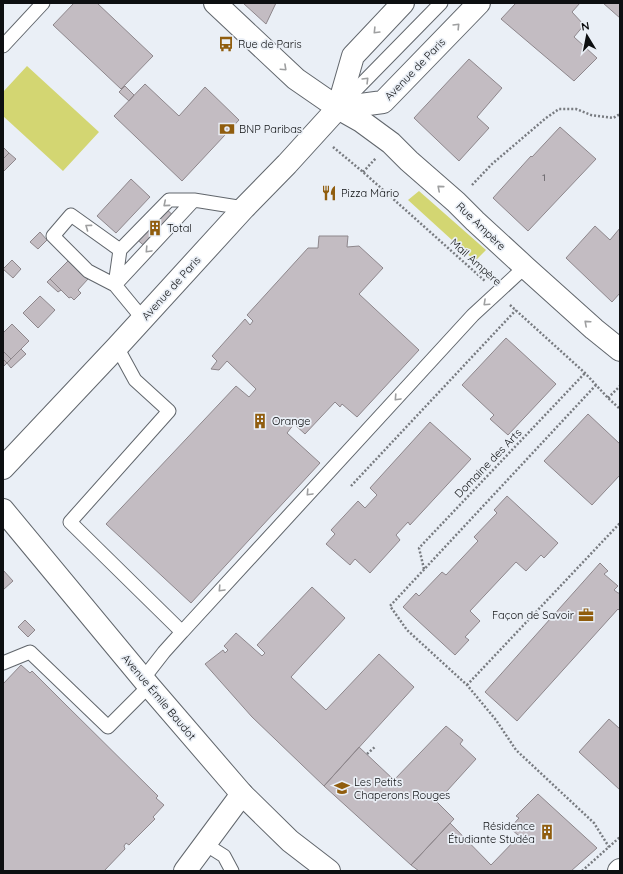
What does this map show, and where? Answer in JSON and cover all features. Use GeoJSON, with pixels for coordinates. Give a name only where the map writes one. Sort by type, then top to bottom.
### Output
{"type":"FeatureCollection","features":[{"type":"Feature","properties":{"kind":"street","name":"Rue Ampère"},"geometry":{"type":"LineString","coordinates":[[215,3],[296,79],[338,108],[361,121],[391,143],[594,329],[619,347]]}},
{"type":"Feature","properties":{"kind":"street","name":"Avenue de Paris"},"geometry":{"type":"LineString","coordinates":[[3,468],[338,108],[353,56],[403,3]]}},
{"type":"Feature","properties":{"kind":"street","name":"Avenue de Paris"},"geometry":{"type":"LineString","coordinates":[[338,108],[383,102],[479,3]]}},
{"type":"Feature","properties":{"kind":"street","name":"Avenue Émile Baudot"},"geometry":{"type":"LineString","coordinates":[[3,510],[146,683],[242,794],[290,841],[329,871]]}},
{"type":"Feature","properties":{"kind":"street"},"geometry":{"type":"LineString","coordinates":[[185,871],[242,794]]}},
{"type":"Feature","properties":{"kind":"lane"},"geometry":{"type":"LineString","coordinates":[[3,46],[43,3]]}},
{"type":"Feature","properties":{"kind":"lane"},"geometry":{"type":"LineString","coordinates":[[338,108],[441,3]]}},
{"type":"Feature","properties":{"kind":"lane"},"geometry":{"type":"LineString","coordinates":[[115,285],[120,250],[169,200],[194,200],[244,208]]}},
{"type":"Feature","properties":{"kind":"lane"},"geometry":{"type":"LineString","coordinates":[[115,285],[194,200]]}},
{"type":"Feature","properties":{"kind":"lane"},"geometry":{"type":"LineString","coordinates":[[120,250],[71,215],[52,236],[88,271],[115,285],[143,319]]}},
{"type":"Feature","properties":{"kind":"lane"},"geometry":{"type":"LineString","coordinates":[[3,663],[30,652],[108,727],[146,683],[164,652],[182,632],[473,315],[525,267]]}},
{"type":"Feature","properties":{"kind":"lane"},"geometry":{"type":"LineString","coordinates":[[117,347],[135,380],[169,411],[70,522],[182,632]]}},
{"type":"Feature","properties":{"kind":"lane"},"geometry":{"type":"LineString","coordinates":[[205,844],[224,856],[232,871]]}},
{"type":"Feature","properties":{"kind":"path"},"geometry":{"type":"LineString","coordinates":[[472,185],[492,164],[546,118],[559,109],[576,109],[591,116],[613,118],[620,114]]}},
{"type":"Feature","properties":{"kind":"path","name":"Mail Ampère"},"geometry":{"type":"LineString","coordinates":[[315,132],[363,172],[498,292],[585,373],[620,409]]}},
{"type":"Feature","properties":{"kind":"path"},"geometry":{"type":"LineString","coordinates":[[363,172],[378,156]]}},
{"type":"Feature","properties":{"kind":"path"},"geometry":{"type":"LineString","coordinates":[[351,486],[516,310]]}},
{"type":"Feature","properties":{"kind":"path","name":"Domaine des Arts"},"geometry":{"type":"LineString","coordinates":[[424,570],[419,548],[585,373]]}},
{"type":"Feature","properties":{"kind":"path"},"geometry":{"type":"LineString","coordinates":[[596,385],[390,606],[407,630],[467,685],[496,720],[516,750],[594,823],[609,847]]}},
{"type":"Feature","properties":{"kind":"path"},"geometry":{"type":"LineString","coordinates":[[608,398],[620,386]]}},
{"type":"Feature","properties":{"kind":"path"},"geometry":{"type":"LineString","coordinates":[[467,685],[620,523]]}},
{"type":"Feature","properties":{"kind":"path"},"geometry":{"type":"LineString","coordinates":[[367,754],[376,746]]}},
{"type":"Feature","properties":{"kind":"path"},"geometry":{"type":"LineString","coordinates":[[582,871],[620,837]]}},
{"type":"Feature","properties":{"kind":"green space"},"geometry":{"type":"Polygon","coordinates":[[[27,66],[99,132],[63,171],[3,116],[3,92],[27,66]]]}},
{"type":"Feature","properties":{"kind":"green space"},"geometry":{"type":"Polygon","coordinates":[[[419,191],[486,250],[475,261],[408,200],[419,191]]]}},
{"type":"Feature","properties":{"kind":"building"},"geometry":{"type":"Polygon","coordinates":[[[74,3],[97,3],[153,56],[121,89],[53,25],[74,3]]]}},
{"type":"Feature","properties":{"kind":"building"},"geometry":{"type":"Polygon","coordinates":[[[243,3],[276,3],[266,24],[243,3]]]}},
{"type":"Feature","properties":{"kind":"building"},"geometry":{"type":"Polygon","coordinates":[[[516,3],[580,3],[572,12],[584,25],[574,37],[597,58],[574,81],[501,19],[516,3]]]}},
{"type":"Feature","properties":{"kind":"building"},"geometry":{"type":"Polygon","coordinates":[[[603,3],[620,3],[620,18],[603,3]]]}},
{"type":"Feature","properties":{"kind":"building"},"geometry":{"type":"Polygon","coordinates":[[[469,59],[502,88],[477,117],[489,128],[459,161],[414,118],[469,59]]]}},
{"type":"Feature","properties":{"kind":"building"},"geometry":{"type":"Polygon","coordinates":[[[145,84],[179,116],[205,87],[239,120],[182,181],[114,116],[145,84]]]}},
{"type":"Feature","properties":{"kind":"building"},"geometry":{"type":"Polygon","coordinates":[[[125,86],[134,95],[129,101],[119,92],[125,86]]]}},
{"type":"Feature","properties":{"kind":"building"},"geometry":{"type":"Polygon","coordinates":[[[560,127],[596,159],[528,231],[493,198],[560,127]]]}},
{"type":"Feature","properties":{"kind":"building"},"geometry":{"type":"Polygon","coordinates":[[[3,147],[9,153],[3,159],[3,147]]]}},
{"type":"Feature","properties":{"kind":"building"},"geometry":{"type":"Polygon","coordinates":[[[9,153],[16,159],[3,172],[3,159],[9,153]]]}},
{"type":"Feature","properties":{"kind":"building","name":"Total"},"geometry":{"type":"Polygon","coordinates":[[[131,179],[150,197],[116,233],[97,216],[131,179]]]}},
{"type":"Feature","properties":{"kind":"building","name":"Total"},"geometry":{"type":"Polygon","coordinates":[[[161,204],[179,221],[150,251],[132,235],[161,204]]]}},
{"type":"Feature","properties":{"kind":"building"},"geometry":{"type":"Polygon","coordinates":[[[595,226],[610,240],[620,228],[620,293],[612,302],[566,258],[595,226]]]}},
{"type":"Feature","properties":{"kind":"building"},"geometry":{"type":"Polygon","coordinates":[[[40,232],[47,240],[38,249],[30,242],[40,232]]]}},
{"type":"Feature","properties":{"kind":"building","name":"Orange"},"geometry":{"type":"Polygon","coordinates":[[[319,236],[348,236],[347,247],[359,246],[383,268],[359,294],[419,350],[357,417],[342,404],[340,407],[335,402],[305,434],[294,424],[287,433],[320,463],[191,603],[106,524],[236,386],[249,397],[256,389],[227,361],[219,370],[211,369],[217,361],[212,356],[245,319],[250,325],[253,321],[247,315],[308,248],[318,248],[319,236]]]}},
{"type":"Feature","properties":{"kind":"building"},"geometry":{"type":"Polygon","coordinates":[[[12,260],[21,269],[13,278],[3,269],[12,260]]]}},
{"type":"Feature","properties":{"kind":"building"},"geometry":{"type":"Polygon","coordinates":[[[68,261],[88,279],[78,290],[81,293],[74,300],[71,297],[69,298],[50,279],[68,261]]]}},
{"type":"Feature","properties":{"kind":"building"},"geometry":{"type":"Polygon","coordinates":[[[50,279],[61,290],[58,292],[47,282],[50,279]]]}},
{"type":"Feature","properties":{"kind":"building"},"geometry":{"type":"Polygon","coordinates":[[[40,296],[55,310],[38,328],[23,313],[40,296]]]}},
{"type":"Feature","properties":{"kind":"building"},"geometry":{"type":"Polygon","coordinates":[[[12,324],[29,341],[11,359],[3,351],[3,333],[12,324]]]}},
{"type":"Feature","properties":{"kind":"building"},"geometry":{"type":"Polygon","coordinates":[[[506,338],[556,384],[508,435],[490,419],[494,415],[462,385],[506,338]]]}},
{"type":"Feature","properties":{"kind":"building"},"geometry":{"type":"Polygon","coordinates":[[[21,349],[26,354],[11,368],[7,363],[21,349]]]}},
{"type":"Feature","properties":{"kind":"building"},"geometry":{"type":"Polygon","coordinates":[[[3,351],[11,359],[7,363],[3,359],[3,351]]]}},
{"type":"Feature","properties":{"kind":"building"},"geometry":{"type":"Polygon","coordinates":[[[3,359],[7,363],[3,367],[3,359]]]}},
{"type":"Feature","properties":{"kind":"building"},"geometry":{"type":"Polygon","coordinates":[[[588,414],[620,444],[620,475],[592,505],[544,461],[588,414]]]}},
{"type":"Feature","properties":{"kind":"building"},"geometry":{"type":"Polygon","coordinates":[[[430,422],[471,459],[410,525],[408,522],[396,535],[400,540],[370,573],[355,559],[350,565],[326,544],[335,534],[331,530],[358,501],[365,508],[377,495],[370,488],[430,422]]]}},
{"type":"Feature","properties":{"kind":"building"},"geometry":{"type":"Polygon","coordinates":[[[507,496],[558,543],[544,558],[541,555],[526,571],[516,562],[470,611],[480,621],[465,637],[469,640],[455,655],[403,607],[416,593],[419,596],[442,572],[446,575],[478,541],[474,537],[497,513],[494,510],[507,496]]]}},
{"type":"Feature","properties":{"kind":"building"},"geometry":{"type":"Polygon","coordinates":[[[600,563],[608,571],[604,574],[618,586],[614,590],[620,593],[620,611],[618,609],[517,721],[485,692],[600,563]]]}},
{"type":"Feature","properties":{"kind":"building"},"geometry":{"type":"Polygon","coordinates":[[[3,570],[13,581],[3,590],[3,570]]]}},
{"type":"Feature","properties":{"kind":"building"},"geometry":{"type":"Polygon","coordinates":[[[312,587],[345,618],[291,677],[326,710],[379,654],[414,687],[324,786],[252,717],[205,664],[223,650],[225,653],[228,650],[224,646],[236,633],[262,656],[265,653],[257,645],[312,587]]]}},
{"type":"Feature","properties":{"kind":"building"},"geometry":{"type":"Polygon","coordinates":[[[25,620],[35,630],[28,637],[18,627],[25,620]]]}},
{"type":"Feature","properties":{"kind":"building"},"geometry":{"type":"Polygon","coordinates":[[[21,665],[30,673],[32,671],[158,796],[156,798],[164,805],[153,817],[155,819],[129,845],[126,843],[124,846],[125,849],[104,871],[3,871],[3,684],[21,665]]]}},
{"type":"Feature","properties":{"kind":"building"},"geometry":{"type":"Polygon","coordinates":[[[609,719],[620,729],[620,790],[579,752],[609,719]]]}},
{"type":"Feature","properties":{"kind":"building"},"geometry":{"type":"Polygon","coordinates":[[[446,726],[463,740],[460,744],[476,759],[437,802],[454,819],[411,865],[324,786],[359,747],[394,780],[446,726]]]}},
{"type":"Feature","properties":{"kind":"building","name":"Résidence Étudiante Studéa"},"geometry":{"type":"Polygon","coordinates":[[[538,794],[597,848],[571,871],[419,871],[411,865],[450,823],[491,865],[519,836],[510,828],[519,818],[516,816],[538,794]]]}},
{"type":"Feature","properties":{"kind":"place","name":"Rue de Paris"},"geometry":{"type":"Point","coordinates":[226,44]}},
{"type":"Feature","properties":{"kind":"place","name":"BNP Paribas"},"geometry":{"type":"Point","coordinates":[227,129]}},
{"type":"Feature","properties":{"kind":"place","name":"Pizza Mario"},"geometry":{"type":"Point","coordinates":[329,193]}},
{"type":"Feature","properties":{"kind":"place","name":"Total"},"geometry":{"type":"Point","coordinates":[155,228]}},
{"type":"Feature","properties":{"kind":"place","name":"Orange"},"geometry":{"type":"Point","coordinates":[260,421]}},
{"type":"Feature","properties":{"kind":"place","name":"Façon de Savoir"},"geometry":{"type":"Point","coordinates":[586,615]}},
{"type":"Feature","properties":{"kind":"place","name":"Les Petits Chaperons Rouges"},"geometry":{"type":"Point","coordinates":[342,788]}},
{"type":"Feature","properties":{"kind":"place","name":"Résidence Étudiante Studéa"},"geometry":{"type":"Point","coordinates":[547,832]}}]}
